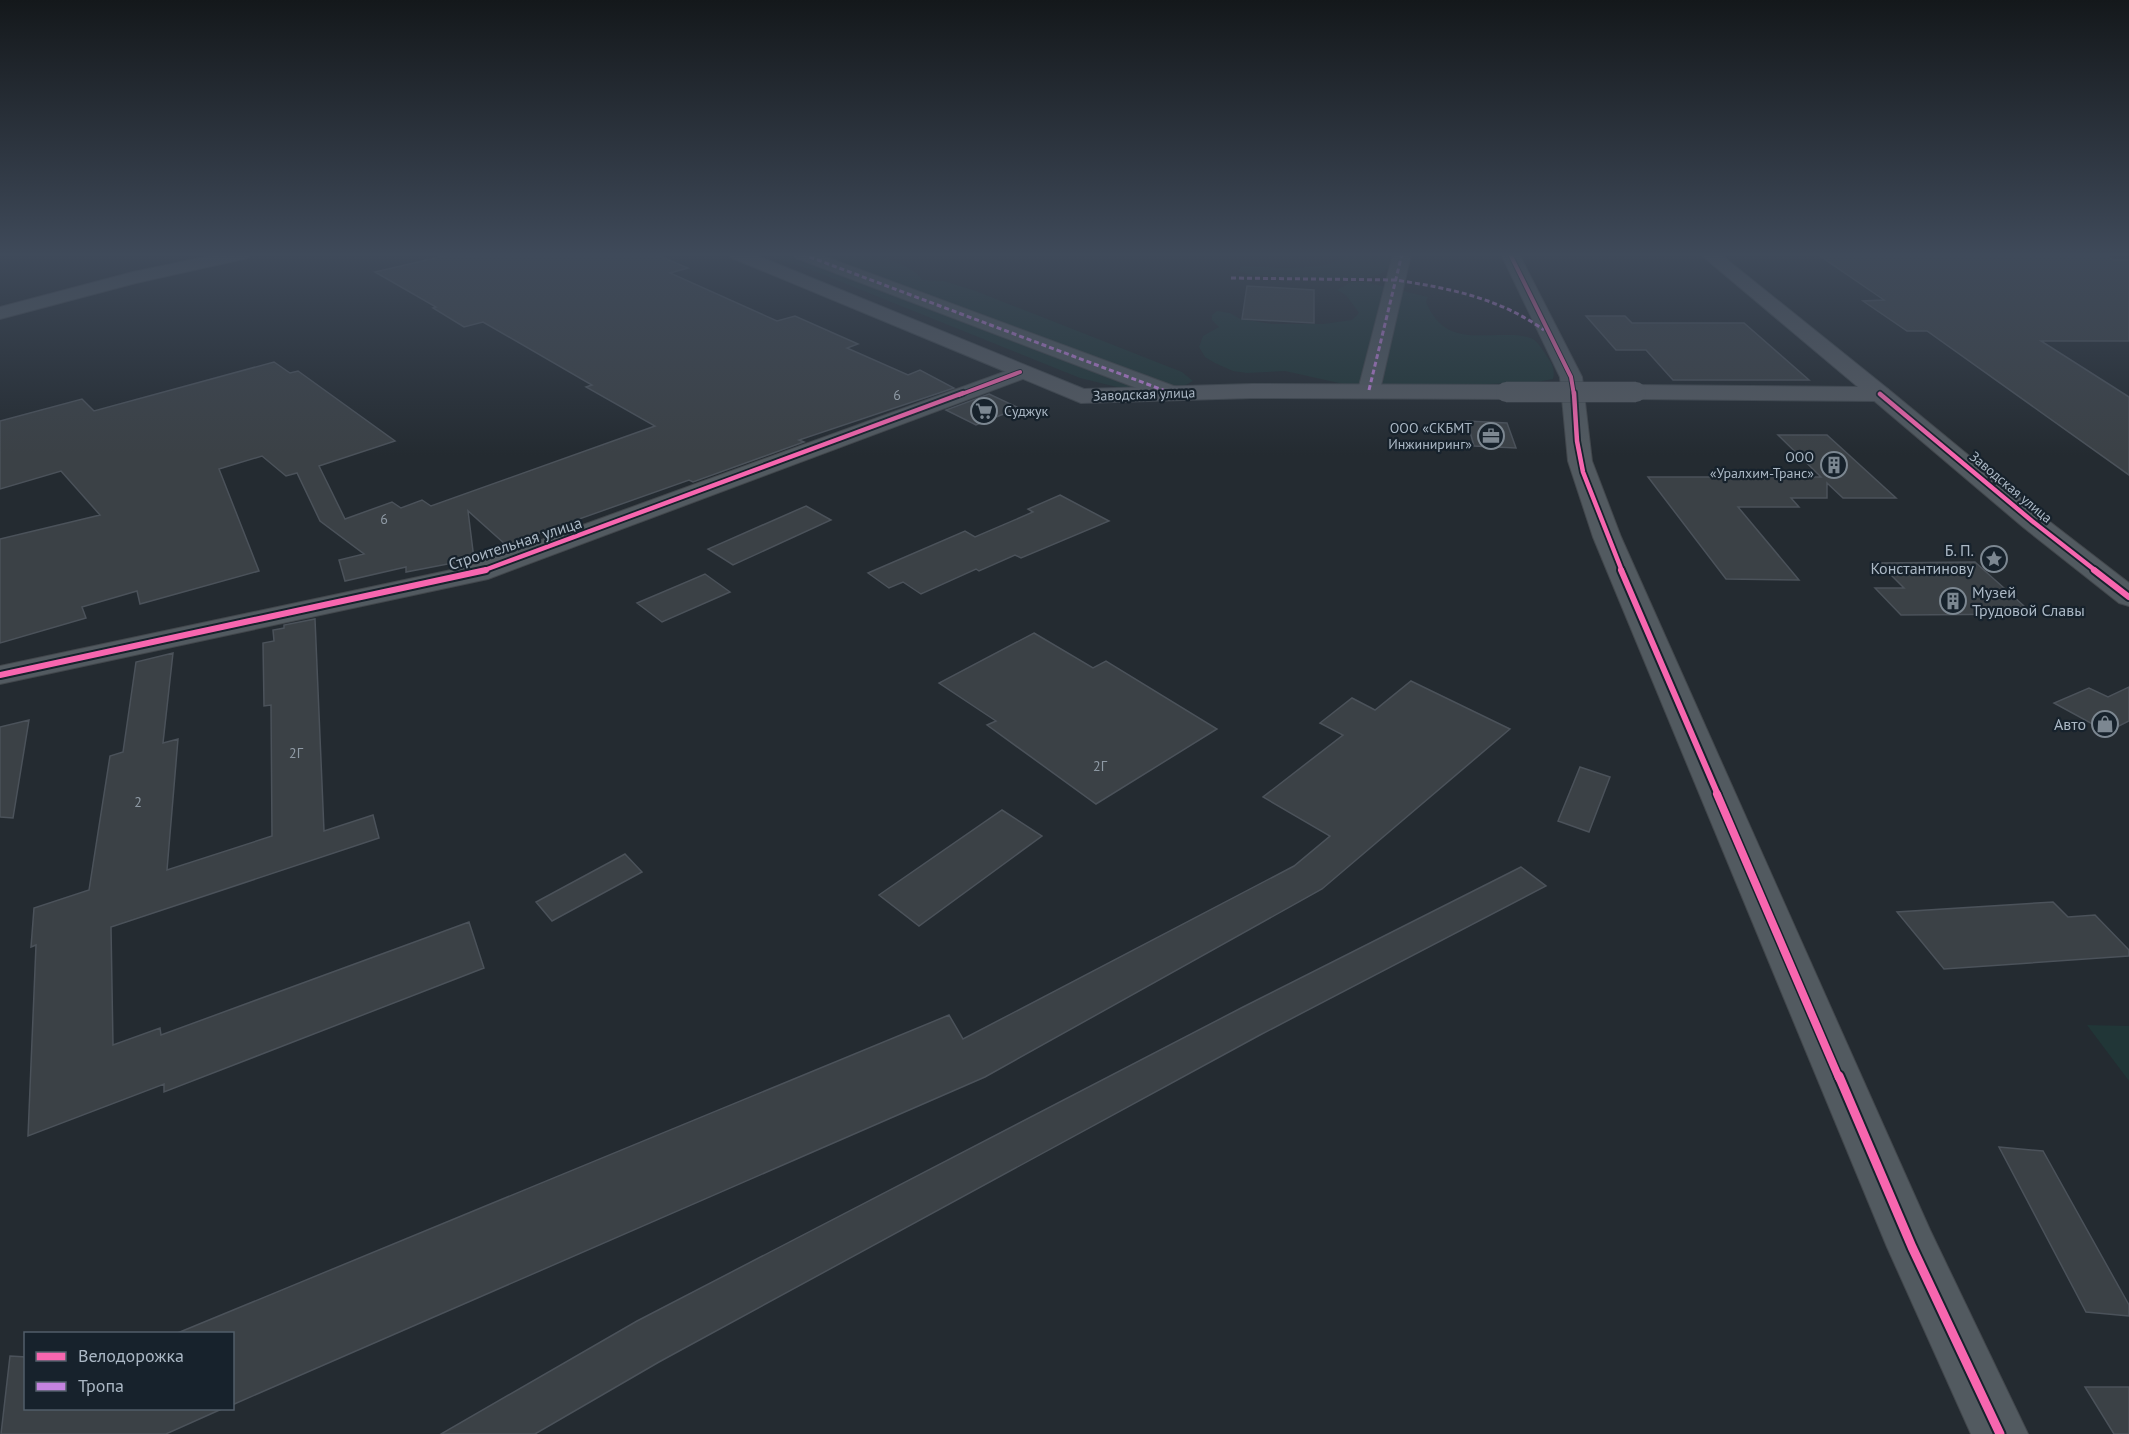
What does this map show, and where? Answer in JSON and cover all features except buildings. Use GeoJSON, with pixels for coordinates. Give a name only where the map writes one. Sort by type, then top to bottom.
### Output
{"type":"FeatureCollection","features":[{"type":"Feature","properties":{"kind":"main road","name":"Заводская улица"},"geometry":{"type":"LineString","coordinates":[[898,321],[1081,396],[1369,390],[1880,394]]}},
{"type":"Feature","properties":{"kind":"main road","name":"Заводская улица"},"geometry":{"type":"LineString","coordinates":[[1791,321],[1880,394]]}},
{"type":"Feature","properties":{"kind":"street"},"geometry":{"type":"LineString","coordinates":[[980,321],[1171,393]]}},
{"type":"Feature","properties":{"kind":"street"},"geometry":{"type":"LineString","coordinates":[[1369,390],[1386,321]]}},
{"type":"Feature","properties":{"kind":"street"},"geometry":{"type":"LineString","coordinates":[[1543,321],[1571,377],[1576,395],[1575,426],[1581,469],[1613,552],[1912,1247],[2000,1434]]}},
{"type":"Feature","properties":{"kind":"street","name":"Строительная улица"},"geometry":{"type":"LineString","coordinates":[[0,675],[478,573],[1020,372]]}},
{"type":"Feature","properties":{"kind":"street","name":"Заводская улица"},"geometry":{"type":"LineString","coordinates":[[1880,394],[2032,521],[2129,597]]}},
{"type":"Feature","properties":{"kind":"green space"},"geometry":{"type":"Polygon","coordinates":[[[938,321],[1052,321],[1182,372],[1193,381],[1182,387],[1117,387],[1080,378],[938,321]]]}},
{"type":"Feature","properties":{"kind":"green space"},"geometry":{"type":"Polygon","coordinates":[[[1213,321],[1323,324],[1345,321],[1438,321],[1451,331],[1461,334],[1525,336],[1533,339],[1539,345],[1551,363],[1554,370],[1553,379],[1537,382],[1443,386],[1357,387],[1285,371],[1247,373],[1233,371],[1205,357],[1199,347],[1203,336],[1219,327],[1213,321]]]}},
{"type":"Feature","properties":{"kind":"green space"},"geometry":{"type":"Polygon","coordinates":[[[2087,1025],[2129,1026],[2129,1081],[2087,1025]]]}},
{"type":"Feature","properties":{"kind":"marked path"},"geometry":{"type":"LineString","coordinates":[[980,321],[1171,393]]}},
{"type":"Feature","properties":{"kind":"marked path"},"geometry":{"type":"LineString","coordinates":[[1369,390],[1386,321]]}},
{"type":"Feature","properties":{"kind":"marked path"},"geometry":{"type":"LineString","coordinates":[[1532,321],[1544,330]]}},
{"type":"Feature","properties":{"kind":"cycle path"},"geometry":{"type":"LineString","coordinates":[[1543,321],[1571,377],[1580,461],[1607,537],[1912,1247],[2000,1434]]}},
{"type":"Feature","properties":{"kind":"cycle path"},"geometry":{"type":"LineString","coordinates":[[0,675],[478,573],[1020,372]]}},
{"type":"Feature","properties":{"kind":"cycle path"},"geometry":{"type":"LineString","coordinates":[[1880,394],[2032,521],[2129,597]]}},
{"type":"Feature","properties":{"kind":"place","name":"Суджук"},"geometry":{"type":"Point","coordinates":[984,411]}},
{"type":"Feature","properties":{"kind":"place","name":"ООО «СКБМТ Инжиниринг»"},"geometry":{"type":"Point","coordinates":[1491,436]}},
{"type":"Feature","properties":{"kind":"place","name":"ООО «Уралхим-Транс»"},"geometry":{"type":"Point","coordinates":[1834,465]}},
{"type":"Feature","properties":{"kind":"place","name":"Б. П. Константинову"},"geometry":{"type":"Point","coordinates":[1994,559]}},
{"type":"Feature","properties":{"kind":"place","name":"Музей Трудовой Славы"},"geometry":{"type":"Point","coordinates":[1953,601]}},
{"type":"Feature","properties":{"kind":"place","name":"Авто"},"geometry":{"type":"Point","coordinates":[2105,724]}}]}
